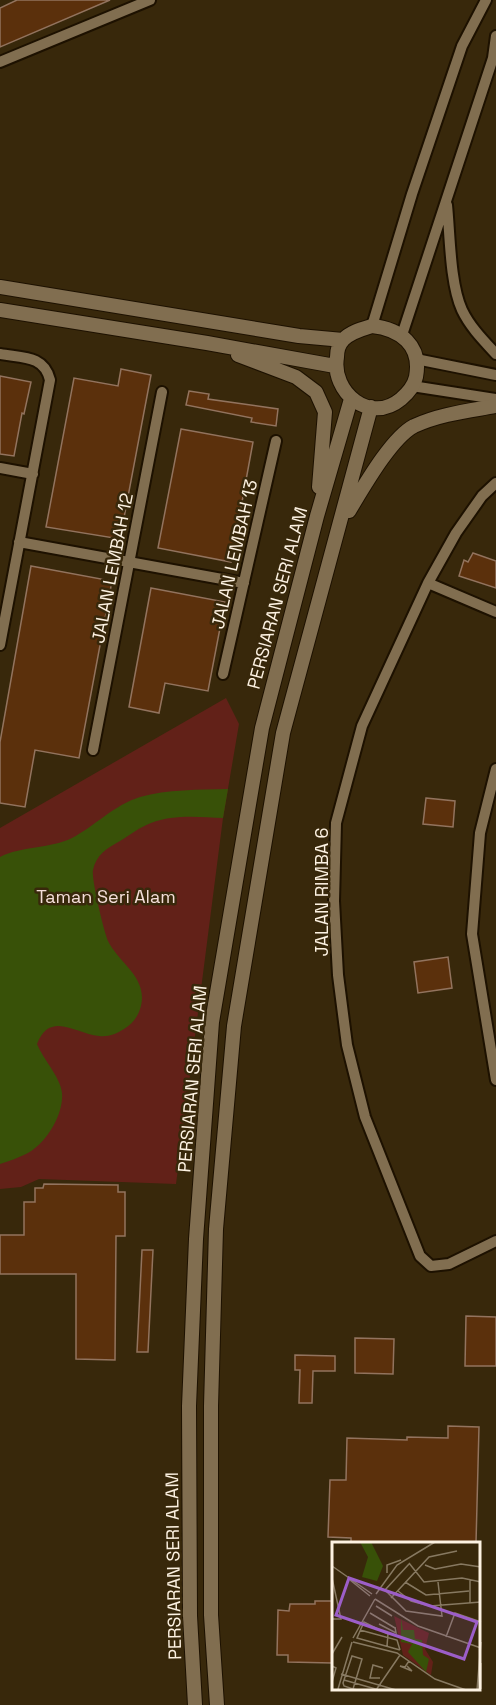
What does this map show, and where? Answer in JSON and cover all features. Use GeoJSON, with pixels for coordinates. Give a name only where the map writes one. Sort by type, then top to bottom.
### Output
{"type":"FeatureCollection","features":[{"type":"Feature","properties":{"kind":"street"},"geometry":{"type":"LineString","coordinates":[[0,62],[150,0]]}},
{"type":"Feature","properties":{"kind":"street"},"geometry":{"type":"LineString","coordinates":[[372,326],[412,194],[462,46],[486,0]]}},
{"type":"Feature","properties":{"kind":"street"},"geometry":{"type":"LineString","coordinates":[[402,335],[493,57],[496,36]]}},
{"type":"Feature","properties":{"kind":"street"},"geometry":{"type":"LineString","coordinates":[[446,202],[454,282],[462,310],[478,334],[496,354]]}},
{"type":"Feature","properties":{"kind":"street"},"geometry":{"type":"LineString","coordinates":[[0,287],[299,336],[343,340]]}},
{"type":"Feature","properties":{"kind":"street"},"geometry":{"type":"LineString","coordinates":[[0,310],[335,366]]}},
{"type":"Feature","properties":{"kind":"street"},"geometry":{"type":"LineString","coordinates":[[372,326],[388,327],[402,335],[412,347],[416,359],[416,379],[408,393],[396,403],[381,408],[365,406],[351,399],[340,386],[335,366],[343,340],[357,331],[372,326]]}},
{"type":"Feature","properties":{"kind":"street"},"geometry":{"type":"LineString","coordinates":[[207,343],[296,377],[316,392],[325,412],[317,516]]}},
{"type":"Feature","properties":{"kind":"street"},"geometry":{"type":"LineString","coordinates":[[0,354],[39,361],[47,368],[50,380],[0,645]]}},
{"type":"Feature","properties":{"kind":"street"},"geometry":{"type":"LineString","coordinates":[[416,359],[496,375]]}},
{"type":"Feature","properties":{"kind":"street"},"geometry":{"type":"LineString","coordinates":[[412,386],[496,399]]}},
{"type":"Feature","properties":{"kind":"street","name":"JALAN LEMBAH 12"},"geometry":{"type":"LineString","coordinates":[[93,750],[162,392]]}},
{"type":"Feature","properties":{"kind":"street","name":"PERSIARAN SERI ALAM"},"geometry":{"type":"LineString","coordinates":[[195,1705],[190,1616],[189,1406],[196,1239],[212,1022],[262,729],[317,516],[351,399]]}},
{"type":"Feature","properties":{"kind":"street"},"geometry":{"type":"LineString","coordinates":[[341,523],[387,452],[412,427],[447,414],[496,406]]}},
{"type":"Feature","properties":{"kind":"street","name":"PERSIARAN SERI ALAM"},"geometry":{"type":"LineString","coordinates":[[218,1705],[212,1615],[211,1406],[216,1229],[234,1026],[283,732],[371,407]]}},
{"type":"Feature","properties":{"kind":"street","name":"JALAN LEMBAH 13"},"geometry":{"type":"LineString","coordinates":[[223,674],[276,441]]}},
{"type":"Feature","properties":{"kind":"street"},"geometry":{"type":"LineString","coordinates":[[0,468],[33,474]]}},
{"type":"Feature","properties":{"kind":"street","name":"JALAN RIMBA 6"},"geometry":{"type":"LineString","coordinates":[[496,483],[482,496],[456,533],[428,583],[362,726],[336,823],[334,901],[338,975],[347,1045],[365,1117],[420,1256],[431,1266],[449,1264],[496,1241]]}},
{"type":"Feature","properties":{"kind":"street"},"geometry":{"type":"LineString","coordinates":[[19,542],[244,583]]}},
{"type":"Feature","properties":{"kind":"street"},"geometry":{"type":"LineString","coordinates":[[428,583],[496,612]]}},
{"type":"Feature","properties":{"kind":"street"},"geometry":{"type":"LineString","coordinates":[[496,769],[480,833],[472,934],[496,1080]]}},
{"type":"Feature","properties":{"kind":"green space","name":"Taman Seri Alam"},"geometry":{"type":"Polygon","coordinates":[[[226,698],[239,724],[223,818],[176,1184],[39,1179],[21,1187],[0,1189],[0,828],[226,698]]]}},
{"type":"Feature","properties":{"kind":"shaded area"},"geometry":{"type":"Polygon","coordinates":[[[228,789],[223,818],[178,817],[151,823],[111,846],[97,860],[93,875],[104,927],[113,949],[138,981],[142,1000],[139,1012],[129,1026],[109,1036],[90,1034],[64,1026],[49,1028],[42,1034],[37,1044],[61,1087],[60,1111],[52,1128],[40,1144],[26,1154],[0,1164],[0,857],[8,853],[63,842],[122,805],[150,794],[228,789]]]}},
{"type":"Feature","properties":{"kind":"building"},"geometry":{"type":"Polygon","coordinates":[[[17,0],[110,0],[0,47],[0,8],[17,0]]]}},
{"type":"Feature","properties":{"kind":"building"},"geometry":{"type":"Polygon","coordinates":[[[121,369],[151,375],[120,539],[46,527],[74,378],[118,386],[121,369]]]}},
{"type":"Feature","properties":{"kind":"building"},"geometry":{"type":"Polygon","coordinates":[[[0,376],[31,382],[24,414],[22,413],[14,456],[0,454],[0,376]]]}},
{"type":"Feature","properties":{"kind":"building"},"geometry":{"type":"Polygon","coordinates":[[[189,391],[209,394],[208,399],[278,409],[276,426],[251,422],[252,418],[186,405],[189,391]]]}},
{"type":"Feature","properties":{"kind":"building"},"geometry":{"type":"Polygon","coordinates":[[[181,429],[253,442],[231,562],[158,548],[181,429]]]}},
{"type":"Feature","properties":{"kind":"building"},"geometry":{"type":"Polygon","coordinates":[[[473,553],[496,561],[496,588],[459,576],[464,560],[468,562],[473,553]]]}},
{"type":"Feature","properties":{"kind":"building"},"geometry":{"type":"Polygon","coordinates":[[[31,566],[112,581],[79,758],[35,750],[25,807],[0,803],[0,742],[31,566]]]}},
{"type":"Feature","properties":{"kind":"building"},"geometry":{"type":"Polygon","coordinates":[[[151,588],[225,602],[208,691],[165,683],[159,713],[129,707],[151,588]]]}},
{"type":"Feature","properties":{"kind":"building"},"geometry":{"type":"Polygon","coordinates":[[[426,798],[455,801],[453,827],[423,824],[426,798]]]}},
{"type":"Feature","properties":{"kind":"building"},"geometry":{"type":"Polygon","coordinates":[[[448,957],[452,988],[418,993],[414,962],[448,957]]]}},
{"type":"Feature","properties":{"kind":"building"},"geometry":{"type":"Polygon","coordinates":[[[44,1184],[118,1185],[118,1192],[125,1192],[125,1236],[116,1236],[115,1360],[76,1359],[76,1274],[0,1274],[0,1235],[24,1235],[24,1202],[35,1202],[35,1188],[43,1188],[44,1184]]]}},
{"type":"Feature","properties":{"kind":"building"},"geometry":{"type":"Polygon","coordinates":[[[142,1250],[153,1250],[148,1352],[137,1352],[142,1250]]]}},
{"type":"Feature","properties":{"kind":"building"},"geometry":{"type":"Polygon","coordinates":[[[466,1316],[496,1317],[496,1366],[465,1366],[466,1316]]]}},
{"type":"Feature","properties":{"kind":"building"},"geometry":{"type":"Polygon","coordinates":[[[355,1338],[394,1339],[393,1374],[355,1373],[355,1338]]]}},
{"type":"Feature","properties":{"kind":"building"},"geometry":{"type":"Polygon","coordinates":[[[295,1355],[335,1356],[335,1371],[313,1371],[312,1403],[299,1403],[300,1370],[295,1370],[295,1355]]]}},
{"type":"Feature","properties":{"kind":"building"},"geometry":{"type":"Polygon","coordinates":[[[448,1426],[479,1427],[476,1542],[351,1542],[351,1538],[328,1537],[330,1480],[346,1480],[347,1438],[407,1440],[407,1437],[448,1438],[448,1426]]]}},
{"type":"Feature","properties":{"kind":"building"},"geometry":{"type":"Polygon","coordinates":[[[315,1601],[332,1601],[332,1663],[288,1662],[288,1655],[277,1655],[278,1610],[289,1611],[290,1604],[315,1604],[315,1601]]]}}]}
